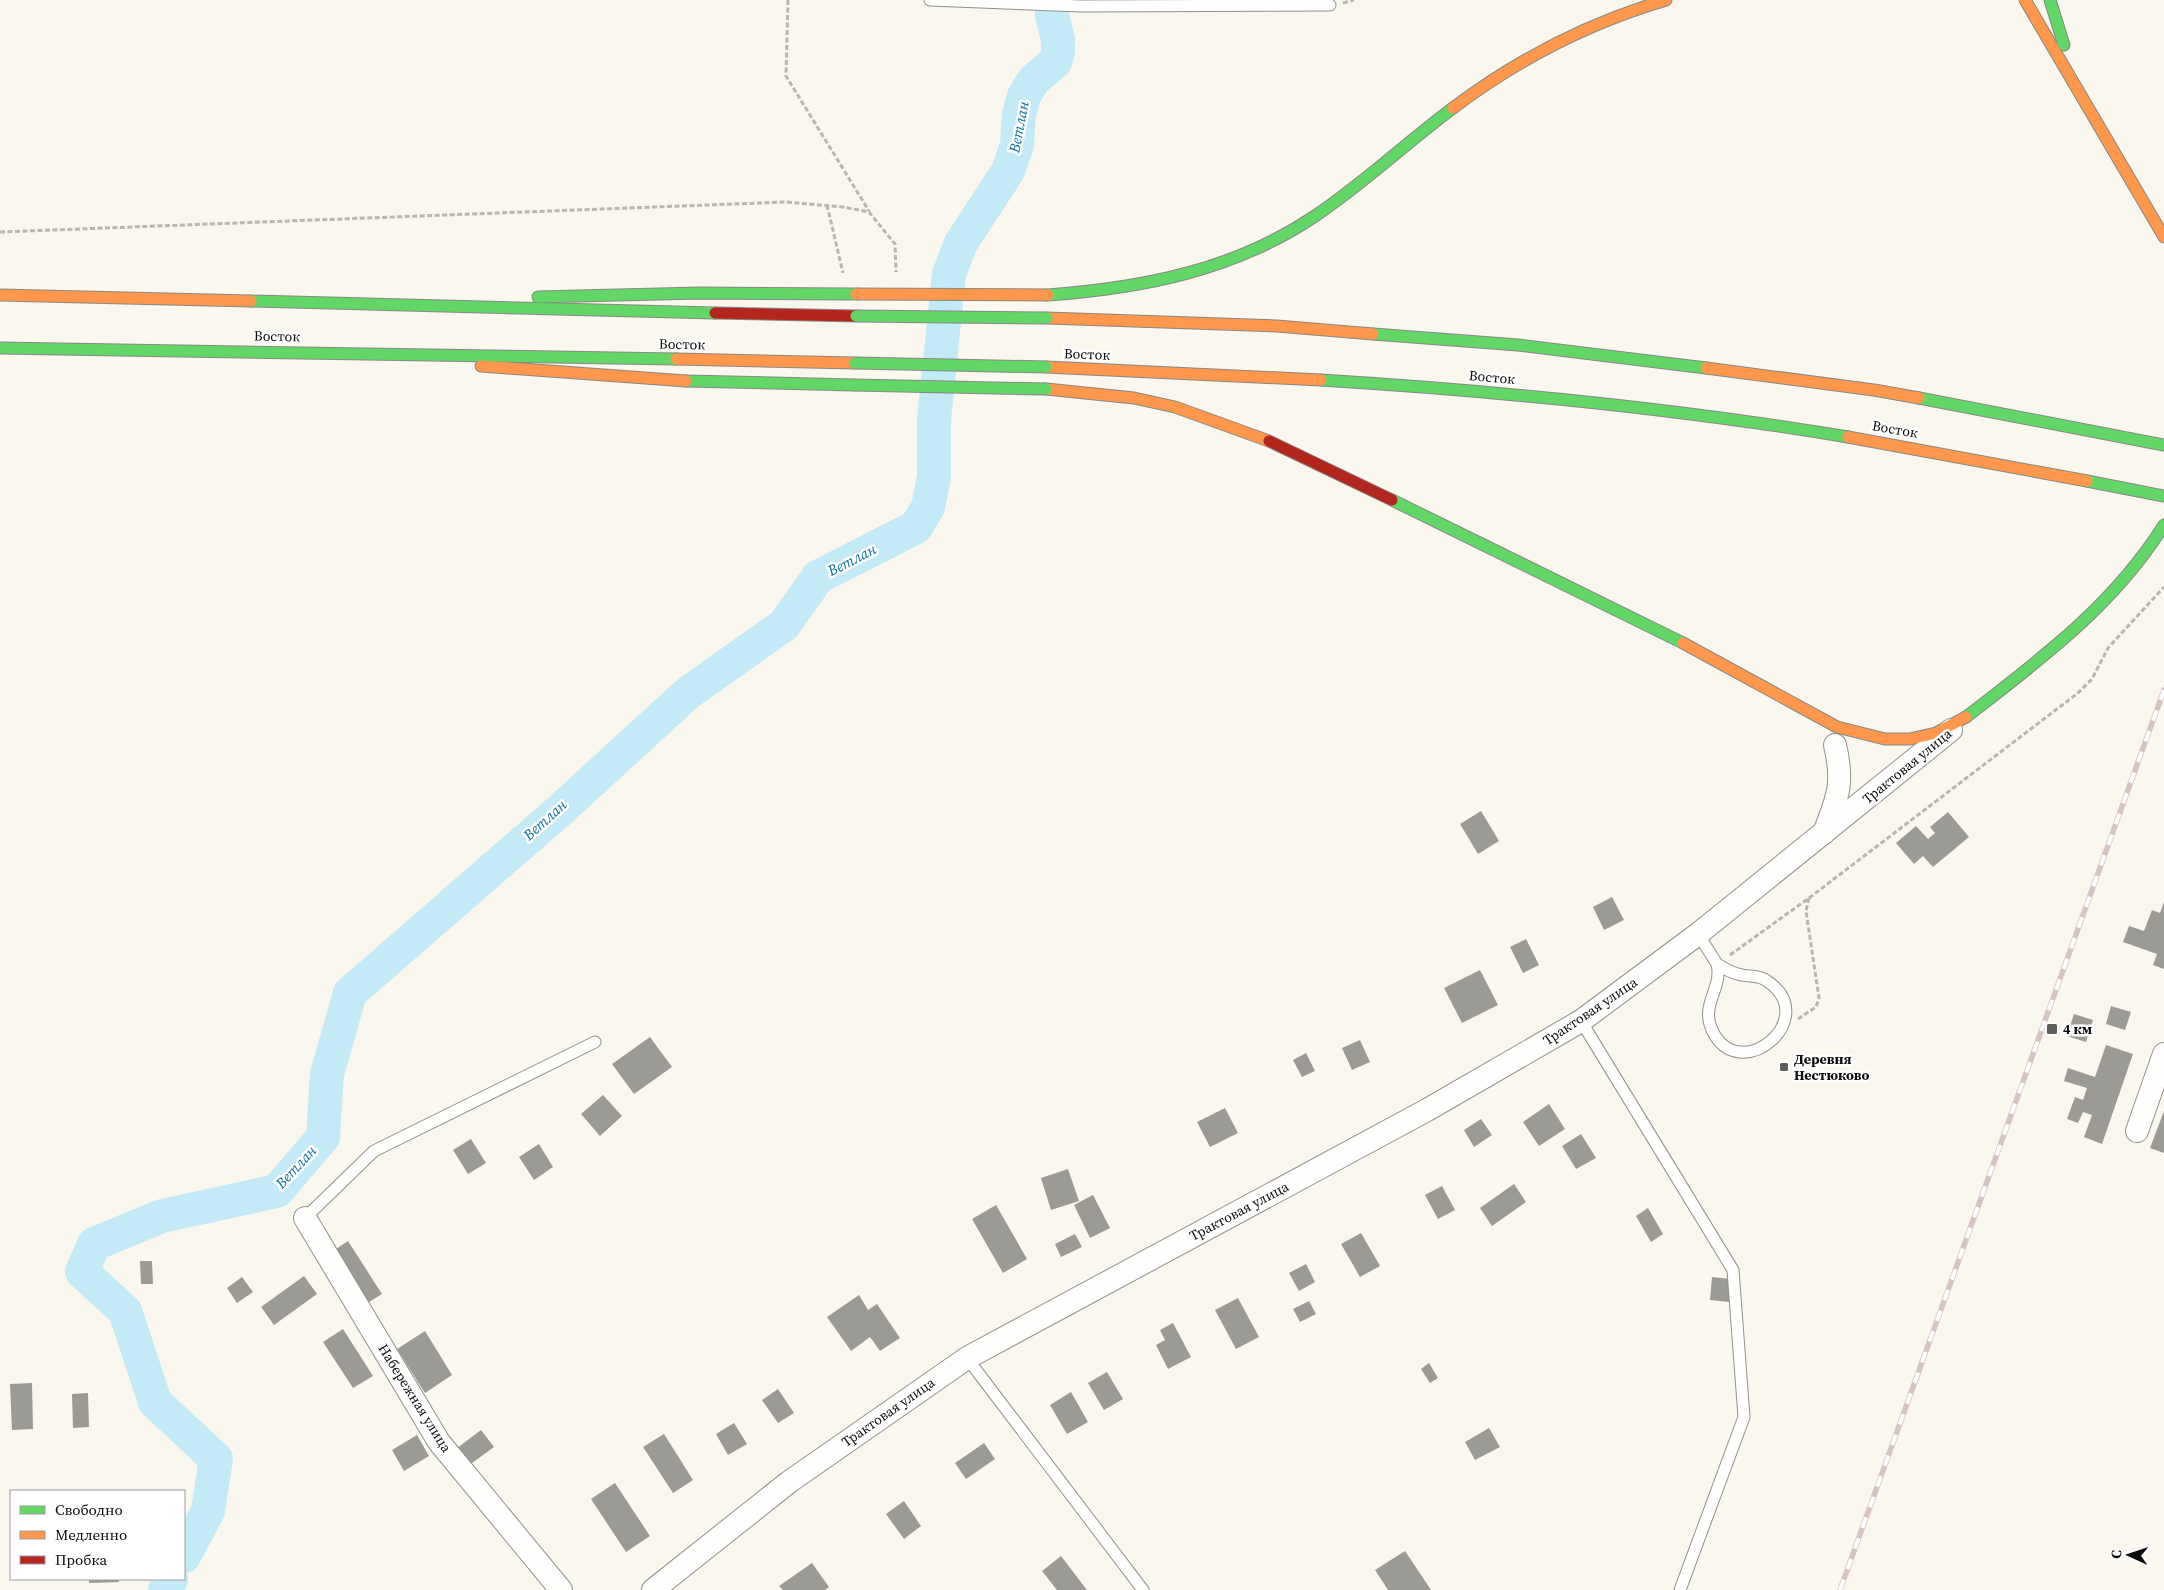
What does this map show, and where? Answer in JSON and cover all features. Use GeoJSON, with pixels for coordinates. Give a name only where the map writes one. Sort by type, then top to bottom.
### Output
{"type":"FeatureCollection","features":[{"type":"Feature","properties":{"kind":"main road"},"geometry":{"type":"LineString","coordinates":[[320,303],[699,292],[1048,295],[1101,292],[1157,283],[1189,275],[1257,248],[1289,232],[1317,213],[1472,94],[1529,56],[1556,42],[1624,13],[1666,0]]}},
{"type":"Feature","properties":{"kind":"main road"},"geometry":{"type":"LineString","coordinates":[[2025,0],[2164,237]]}},
{"type":"Feature","properties":{"kind":"main road"},"geometry":{"type":"LineString","coordinates":[[2050,0],[2077,87]]}},
{"type":"Feature","properties":{"kind":"main road"},"geometry":{"type":"LineString","coordinates":[[0,295],[856,316],[1047,318],[1277,326],[1518,345],[1745,372],[1874,390],[2164,446]]}},
{"type":"Feature","properties":{"kind":"main road","name":"Восток"},"geometry":{"type":"LineString","coordinates":[[0,348],[318,352],[1046,367],[1271,376],[1395,384],[1640,408],[1864,439],[2164,496]]}},
{"type":"Feature","properties":{"kind":"main road"},"geometry":{"type":"LineString","coordinates":[[318,352],[618,378],[1046,389],[1134,398],[1175,407],[1281,445],[1696,650],[1837,727],[1885,739],[1910,739],[1936,733],[1966,717],[2083,622],[2126,578],[2156,540],[2164,525]]}},
{"type":"Feature","properties":{"kind":"street","name":"Трактовая улица"},"geometry":{"type":"LineString","coordinates":[[653,1590],[789,1482],[967,1358],[1418,1114],[1581,1021],[1698,934],[1966,717]]}},
{"type":"Feature","properties":{"kind":"street","name":"Трактовая улица"},"geometry":{"type":"LineString","coordinates":[[1824,833],[1839,794],[1840,768],[1835,745]]}},
{"type":"Feature","properties":{"kind":"street"},"geometry":{"type":"LineString","coordinates":[[2138,1130],[2164,1054]]}},
{"type":"Feature","properties":{"kind":"street","name":"Набережная улица"},"geometry":{"type":"LineString","coordinates":[[305,1218],[440,1442],[561,1590]]}},
{"type":"Feature","properties":{"kind":"lane"},"geometry":{"type":"LineString","coordinates":[[930,0],[1037,6],[1330,6]]}},
{"type":"Feature","properties":{"kind":"lane"},"geometry":{"type":"LineString","coordinates":[[1698,934],[1717,964],[1720,976],[1708,1008],[1713,1032],[1720,1042],[1742,1052],[1754,1051],[1765,1047],[1775,1039],[1783,1023],[1785,1014],[1783,1001],[1772,985],[1754,976],[1741,975],[1717,964]]}},
{"type":"Feature","properties":{"kind":"lane"},"geometry":{"type":"LineString","coordinates":[[1581,1021],[1733,1270],[1744,1417],[1680,1590]]}},
{"type":"Feature","properties":{"kind":"lane"},"geometry":{"type":"LineString","coordinates":[[305,1218],[374,1151],[595,1042]]}},
{"type":"Feature","properties":{"kind":"lane"},"geometry":{"type":"LineString","coordinates":[[967,1358],[1144,1590]]}},
{"type":"Feature","properties":{"kind":"path"},"geometry":{"type":"LineString","coordinates":[[788,0],[786,76],[869,212],[894,244],[896,274]]}},
{"type":"Feature","properties":{"kind":"path"},"geometry":{"type":"LineString","coordinates":[[0,232],[786,202],[827,205],[869,212]]}},
{"type":"Feature","properties":{"kind":"path"},"geometry":{"type":"LineString","coordinates":[[827,205],[843,276]]}},
{"type":"Feature","properties":{"kind":"path"},"geometry":{"type":"LineString","coordinates":[[1717,964],[1810,898],[2078,693],[2092,679],[2108,648],[2164,587]]}},
{"type":"Feature","properties":{"kind":"path"},"geometry":{"type":"LineString","coordinates":[[1783,1023],[1803,1018],[1816,1007],[1819,998],[1806,911],[1810,898]]}},
{"type":"Feature","properties":{"kind":"building"},"geometry":{"type":"Polygon","coordinates":[[[1481,811],[1499,841],[1478,854],[1460,824],[1481,811]]]}},
{"type":"Feature","properties":{"kind":"building"},"geometry":{"type":"Polygon","coordinates":[[[1948,812],[1969,837],[1933,867],[1923,856],[1914,864],[1896,843],[1916,826],[1928,839],[1935,833],[1930,827],[1948,812]]]}},
{"type":"Feature","properties":{"kind":"building"},"geometry":{"type":"Polygon","coordinates":[[[1612,897],[1624,920],[1604,930],[1593,907],[1612,897]]]}},
{"type":"Feature","properties":{"kind":"building"},"geometry":{"type":"Polygon","coordinates":[[[2164,902],[2164,969],[2153,965],[2157,954],[2123,942],[2129,926],[2144,931],[2152,910],[2160,913],[2164,902]]]}},
{"type":"Feature","properties":{"kind":"building"},"geometry":{"type":"Polygon","coordinates":[[[1526,939],[1539,965],[1523,973],[1510,947],[1526,939]]]}},
{"type":"Feature","properties":{"kind":"building"},"geometry":{"type":"Polygon","coordinates":[[[1480,970],[1498,1005],[1462,1023],[1444,988],[1480,970]]]}},
{"type":"Feature","properties":{"kind":"building"},"geometry":{"type":"Polygon","coordinates":[[[2111,1006],[2131,1012],[2125,1030],[2106,1024],[2111,1006]]]}},
{"type":"Feature","properties":{"kind":"building"},"geometry":{"type":"Polygon","coordinates":[[[2074,1014],[2093,1020],[2086,1042],[2067,1036],[2074,1014]]]}},
{"type":"Feature","properties":{"kind":"building"},"geometry":{"type":"Polygon","coordinates":[[[650,1037],[672,1067],[634,1094],[612,1064],[650,1037]]]}},
{"type":"Feature","properties":{"kind":"building"},"geometry":{"type":"Polygon","coordinates":[[[1360,1040],[1370,1062],[1352,1070],[1342,1048],[1360,1040]]]}},
{"type":"Feature","properties":{"kind":"building"},"geometry":{"type":"Polygon","coordinates":[[[2106,1045],[2133,1054],[2102,1144],[2084,1137],[2092,1115],[2083,1112],[2078,1123],[2067,1119],[2075,1097],[2083,1100],[2087,1088],[2064,1081],[2068,1068],[2095,1077],[2106,1045]]]}},
{"type":"Feature","properties":{"kind":"building"},"geometry":{"type":"Polygon","coordinates":[[[1306,1053],[1315,1071],[1302,1077],[1293,1060],[1306,1053]]]}},
{"type":"Feature","properties":{"kind":"building"},"geometry":{"type":"Polygon","coordinates":[[[603,1095],[622,1116],[600,1136],[581,1114],[603,1095]]]}},
{"type":"Feature","properties":{"kind":"building"},"geometry":{"type":"Polygon","coordinates":[[[1549,1104],[1565,1129],[1539,1146],[1523,1122],[1549,1104]]]}},
{"type":"Feature","properties":{"kind":"building"},"geometry":{"type":"Polygon","coordinates":[[[1225,1108],[1238,1133],[1210,1147],[1197,1122],[1225,1108]]]}},
{"type":"Feature","properties":{"kind":"building"},"geometry":{"type":"Polygon","coordinates":[[[2164,1111],[2164,1153],[2150,1148],[2164,1111]]]}},
{"type":"Feature","properties":{"kind":"building"},"geometry":{"type":"Polygon","coordinates":[[[1481,1119],[1492,1135],[1474,1147],[1464,1130],[1481,1119]]]}},
{"type":"Feature","properties":{"kind":"building"},"geometry":{"type":"Polygon","coordinates":[[[1581,1134],[1596,1158],[1576,1169],[1562,1146],[1581,1134]]]}},
{"type":"Feature","properties":{"kind":"building"},"geometry":{"type":"Polygon","coordinates":[[[471,1139],[486,1163],[468,1174],[453,1150],[471,1139]]]}},
{"type":"Feature","properties":{"kind":"building"},"geometry":{"type":"Polygon","coordinates":[[[539,1144],[553,1167],[534,1180],[519,1157],[539,1144]]]}},
{"type":"Feature","properties":{"kind":"building"},"geometry":{"type":"Polygon","coordinates":[[[1068,1169],[1079,1201],[1051,1210],[1041,1178],[1068,1169]]]}},
{"type":"Feature","properties":{"kind":"building"},"geometry":{"type":"Polygon","coordinates":[[[1514,1184],[1526,1202],[1492,1226],[1480,1208],[1514,1184]]]}},
{"type":"Feature","properties":{"kind":"building"},"geometry":{"type":"Polygon","coordinates":[[[1442,1186],[1455,1210],[1438,1219],[1425,1195],[1442,1186]]]}},
{"type":"Feature","properties":{"kind":"building"},"geometry":{"type":"Polygon","coordinates":[[[1093,1195],[1110,1228],[1090,1238],[1074,1205],[1093,1195]]]}},
{"type":"Feature","properties":{"kind":"building"},"geometry":{"type":"Polygon","coordinates":[[[996,1205],[1027,1259],[1003,1273],[972,1219],[996,1205]]]}},
{"type":"Feature","properties":{"kind":"building"},"geometry":{"type":"Polygon","coordinates":[[[1648,1208],[1663,1234],[1651,1242],[1636,1216],[1648,1208]]]}},
{"type":"Feature","properties":{"kind":"building"},"geometry":{"type":"Polygon","coordinates":[[[1361,1233],[1380,1266],[1360,1277],[1341,1244],[1361,1233]]]}},
{"type":"Feature","properties":{"kind":"building"},"geometry":{"type":"Polygon","coordinates":[[[1075,1234],[1082,1247],[1061,1257],[1055,1244],[1075,1234]]]}},
{"type":"Feature","properties":{"kind":"building"},"geometry":{"type":"Polygon","coordinates":[[[348,1241],[382,1294],[366,1304],[333,1251],[348,1241]]]}},
{"type":"Feature","properties":{"kind":"building"},"geometry":{"type":"Polygon","coordinates":[[[140,1261],[152,1261],[153,1284],[141,1284],[140,1261]]]}},
{"type":"Feature","properties":{"kind":"building"},"geometry":{"type":"Polygon","coordinates":[[[1306,1264],[1315,1282],[1299,1291],[1289,1273],[1306,1264]]]}},
{"type":"Feature","properties":{"kind":"building"},"geometry":{"type":"Polygon","coordinates":[[[304,1276],[317,1294],[274,1325],[261,1307],[304,1276]]]}},
{"type":"Feature","properties":{"kind":"building"},"geometry":{"type":"Polygon","coordinates":[[[242,1277],[253,1292],[237,1303],[227,1288],[242,1277]]]}},
{"type":"Feature","properties":{"kind":"building"},"geometry":{"type":"Polygon","coordinates":[[[1712,1277],[1731,1279],[1729,1302],[1710,1300],[1712,1277]]]}},
{"type":"Feature","properties":{"kind":"building"},"geometry":{"type":"Polygon","coordinates":[[[859,1295],[868,1310],[877,1304],[900,1338],[880,1351],[870,1337],[851,1351],[827,1317],[859,1295]]]}},
{"type":"Feature","properties":{"kind":"building"},"geometry":{"type":"Polygon","coordinates":[[[1238,1298],[1259,1337],[1236,1349],[1215,1310],[1238,1298]]]}},
{"type":"Feature","properties":{"kind":"building"},"geometry":{"type":"Polygon","coordinates":[[[1309,1301],[1316,1314],[1300,1322],[1293,1309],[1309,1301]]]}},
{"type":"Feature","properties":{"kind":"building"},"geometry":{"type":"Polygon","coordinates":[[[1173,1323],[1191,1357],[1168,1369],[1156,1345],[1165,1340],[1160,1330],[1173,1323]]]}},
{"type":"Feature","properties":{"kind":"building"},"geometry":{"type":"Polygon","coordinates":[[[343,1329],[373,1376],[353,1388],[323,1342],[343,1329]]]}},
{"type":"Feature","properties":{"kind":"building"},"geometry":{"type":"Polygon","coordinates":[[[425,1331],[452,1375],[425,1393],[397,1349],[425,1331]]]}},
{"type":"Feature","properties":{"kind":"building"},"geometry":{"type":"Polygon","coordinates":[[[1429,1363],[1438,1378],[1430,1383],[1421,1369],[1429,1363]]]}},
{"type":"Feature","properties":{"kind":"building"},"geometry":{"type":"Polygon","coordinates":[[[1107,1372],[1123,1399],[1104,1410],[1088,1383],[1107,1372]]]}},
{"type":"Feature","properties":{"kind":"building"},"geometry":{"type":"Polygon","coordinates":[[[32,1383],[33,1429],[12,1430],[10,1384],[32,1383]]]}},
{"type":"Feature","properties":{"kind":"building"},"geometry":{"type":"Polygon","coordinates":[[[778,1389],[794,1413],[778,1423],[762,1400],[778,1389]]]}},
{"type":"Feature","properties":{"kind":"building"},"geometry":{"type":"Polygon","coordinates":[[[1071,1392],[1088,1422],[1067,1434],[1050,1405],[1071,1392]]]}},
{"type":"Feature","properties":{"kind":"building"},"geometry":{"type":"Polygon","coordinates":[[[88,1393],[89,1427],[73,1428],[72,1394],[88,1393]]]}},
{"type":"Feature","properties":{"kind":"building"},"geometry":{"type":"Polygon","coordinates":[[[734,1423],[747,1444],[728,1455],[716,1434],[734,1423]]]}},
{"type":"Feature","properties":{"kind":"building"},"geometry":{"type":"Polygon","coordinates":[[[1489,1428],[1500,1447],[1475,1460],[1465,1442],[1489,1428]]]}},
{"type":"Feature","properties":{"kind":"building"},"geometry":{"type":"Polygon","coordinates":[[[481,1430],[494,1447],[468,1466],[456,1449],[481,1430]]]}},
{"type":"Feature","properties":{"kind":"building"},"geometry":{"type":"Polygon","coordinates":[[[664,1434],[693,1480],[673,1493],[643,1447],[664,1434]]]}},
{"type":"Feature","properties":{"kind":"building"},"geometry":{"type":"Polygon","coordinates":[[[417,1435],[429,1456],[404,1471],[392,1450],[417,1435]]]}},
{"type":"Feature","properties":{"kind":"building"},"geometry":{"type":"Polygon","coordinates":[[[984,1443],[995,1459],[966,1479],[955,1463],[984,1443]]]}},
{"type":"Feature","properties":{"kind":"building"},"geometry":{"type":"Polygon","coordinates":[[[615,1483],[650,1536],[626,1552],[591,1499],[615,1483]]]}},
{"type":"Feature","properties":{"kind":"building"},"geometry":{"type":"Polygon","coordinates":[[[904,1501],[921,1526],[904,1539],[886,1514],[904,1501]]]}},
{"type":"Feature","properties":{"kind":"building"},"geometry":{"type":"Polygon","coordinates":[[[1405,1551],[1431,1590],[1388,1590],[1375,1570],[1405,1551]]]}},
{"type":"Feature","properties":{"kind":"building"},"geometry":{"type":"Polygon","coordinates":[[[1061,1556],[1087,1590],[1057,1590],[1042,1571],[1061,1556]]]}},
{"type":"Feature","properties":{"kind":"building"},"geometry":{"type":"Polygon","coordinates":[[[812,1563],[829,1587],[825,1590],[783,1590],[779,1586],[812,1563]]]}},
{"type":"Feature","properties":{"kind":"building"},"geometry":{"type":"Polygon","coordinates":[[[89,1580],[118,1580],[119,1582],[89,1583],[89,1580]]]}},
{"type":"Feature","properties":{"kind":"waterway","name":"Ветлан"},"geometry":{"type":"LineString","coordinates":[[185,1554],[208,1511],[216,1459],[155,1402],[125,1311],[82,1272],[94,1244],[162,1216],[277,1191],[323,1137],[327,1074],[350,993],[558,812],[688,693],[784,625],[818,577],[916,527],[928,507],[934,477],[934,419],[949,274],[961,243],[1008,171],[1017,145],[1019,114],[1024,96],[1033,81],[1055,62],[1058,52],[1058,40],[1052,15],[1053,0]]}},
{"type":"Feature","properties":{"kind":"waterway","name":"Ветлан"},"geometry":{"type":"LineString","coordinates":[[165,1590],[170,1580]]}},
{"type":"Feature","properties":{"kind":"railway"},"geometry":{"type":"LineString","coordinates":[[1840,1590],[2164,690]]}},
{"type":"Feature","properties":{"kind":"traffic: fast"},"geometry":{"type":"LineString","coordinates":[[2050,0],[2064,45]]}},
{"type":"Feature","properties":{"kind":"traffic: fast"},"geometry":{"type":"LineString","coordinates":[[1048,295],[1083,292],[1153,281],[1220,263],[1253,250],[1284,235],[1315,216],[1368,177],[1453,108]]}},
{"type":"Feature","properties":{"kind":"traffic: fast"},"geometry":{"type":"LineString","coordinates":[[538,297],[699,293],[856,294]]}},
{"type":"Feature","properties":{"kind":"traffic: fast"},"geometry":{"type":"LineString","coordinates":[[251,301],[715,313]]}},
{"type":"Feature","properties":{"kind":"traffic: fast"},"geometry":{"type":"LineString","coordinates":[[856,316],[1047,318]]}},
{"type":"Feature","properties":{"kind":"traffic: fast"},"geometry":{"type":"LineString","coordinates":[[1373,334],[1518,345],[1706,368]]}},
{"type":"Feature","properties":{"kind":"traffic: fast"},"geometry":{"type":"LineString","coordinates":[[0,348],[676,359]]}},
{"type":"Feature","properties":{"kind":"traffic: fast"},"geometry":{"type":"LineString","coordinates":[[855,363],[1046,367]]}},
{"type":"Feature","properties":{"kind":"traffic: fast"},"geometry":{"type":"LineString","coordinates":[[1321,380],[1454,389],[1651,409],[1848,437]]}},
{"type":"Feature","properties":{"kind":"traffic: fast"},"geometry":{"type":"LineString","coordinates":[[686,381],[854,385]]}},
{"type":"Feature","properties":{"kind":"traffic: fast"},"geometry":{"type":"LineString","coordinates":[[854,385],[1046,389]]}},
{"type":"Feature","properties":{"kind":"traffic: fast"},"geometry":{"type":"LineString","coordinates":[[1919,398],[2164,445]]}},
{"type":"Feature","properties":{"kind":"traffic: fast"},"geometry":{"type":"LineString","coordinates":[[2087,481],[2164,496]]}},
{"type":"Feature","properties":{"kind":"traffic: fast"},"geometry":{"type":"LineString","coordinates":[[1392,500],[1683,643]]}},
{"type":"Feature","properties":{"kind":"traffic: fast"},"geometry":{"type":"LineString","coordinates":[[1966,717],[2048,652],[2099,606],[2144,554],[2164,525]]}},
{"type":"Feature","properties":{"kind":"traffic: slow"},"geometry":{"type":"LineString","coordinates":[[1453,108],[1528,58],[1555,44],[1581,31],[1666,0]]}},
{"type":"Feature","properties":{"kind":"traffic: slow"},"geometry":{"type":"LineString","coordinates":[[2025,0],[2164,237]]}},
{"type":"Feature","properties":{"kind":"traffic: slow"},"geometry":{"type":"LineString","coordinates":[[856,294],[1048,295]]}},
{"type":"Feature","properties":{"kind":"traffic: slow"},"geometry":{"type":"LineString","coordinates":[[0,295],[251,301]]}},
{"type":"Feature","properties":{"kind":"traffic: slow"},"geometry":{"type":"LineString","coordinates":[[1047,318],[1277,326],[1373,334]]}},
{"type":"Feature","properties":{"kind":"traffic: slow"},"geometry":{"type":"LineString","coordinates":[[676,359],[855,363]]}},
{"type":"Feature","properties":{"kind":"traffic: slow"},"geometry":{"type":"LineString","coordinates":[[481,366],[686,381]]}},
{"type":"Feature","properties":{"kind":"traffic: slow"},"geometry":{"type":"LineString","coordinates":[[1046,367],[1321,380]]}},
{"type":"Feature","properties":{"kind":"traffic: slow"},"geometry":{"type":"LineString","coordinates":[[1706,368],[1874,390],[1919,398]]}},
{"type":"Feature","properties":{"kind":"traffic: slow"},"geometry":{"type":"LineString","coordinates":[[1046,389],[1134,398],[1175,407],[1269,441]]}},
{"type":"Feature","properties":{"kind":"traffic: slow"},"geometry":{"type":"LineString","coordinates":[[1848,437],[2087,481]]}},
{"type":"Feature","properties":{"kind":"traffic: slow"},"geometry":{"type":"LineString","coordinates":[[1683,643],[1837,727],[1885,739],[1910,739],[1936,733],[1966,717]]}},
{"type":"Feature","properties":{"kind":"traffic: jam"},"geometry":{"type":"LineString","coordinates":[[715,313],[856,316]]}},
{"type":"Feature","properties":{"kind":"traffic: jam"},"geometry":{"type":"LineString","coordinates":[[1269,441],[1392,500]]}},
{"type":"Feature","properties":{"kind":"place","name":"4 км"},"geometry":{"type":"Point","coordinates":[2052,1029]}},
{"type":"Feature","properties":{"kind":"place","name":"Деревня Нестюково"},"geometry":{"type":"Point","coordinates":[1784,1067]}}]}
